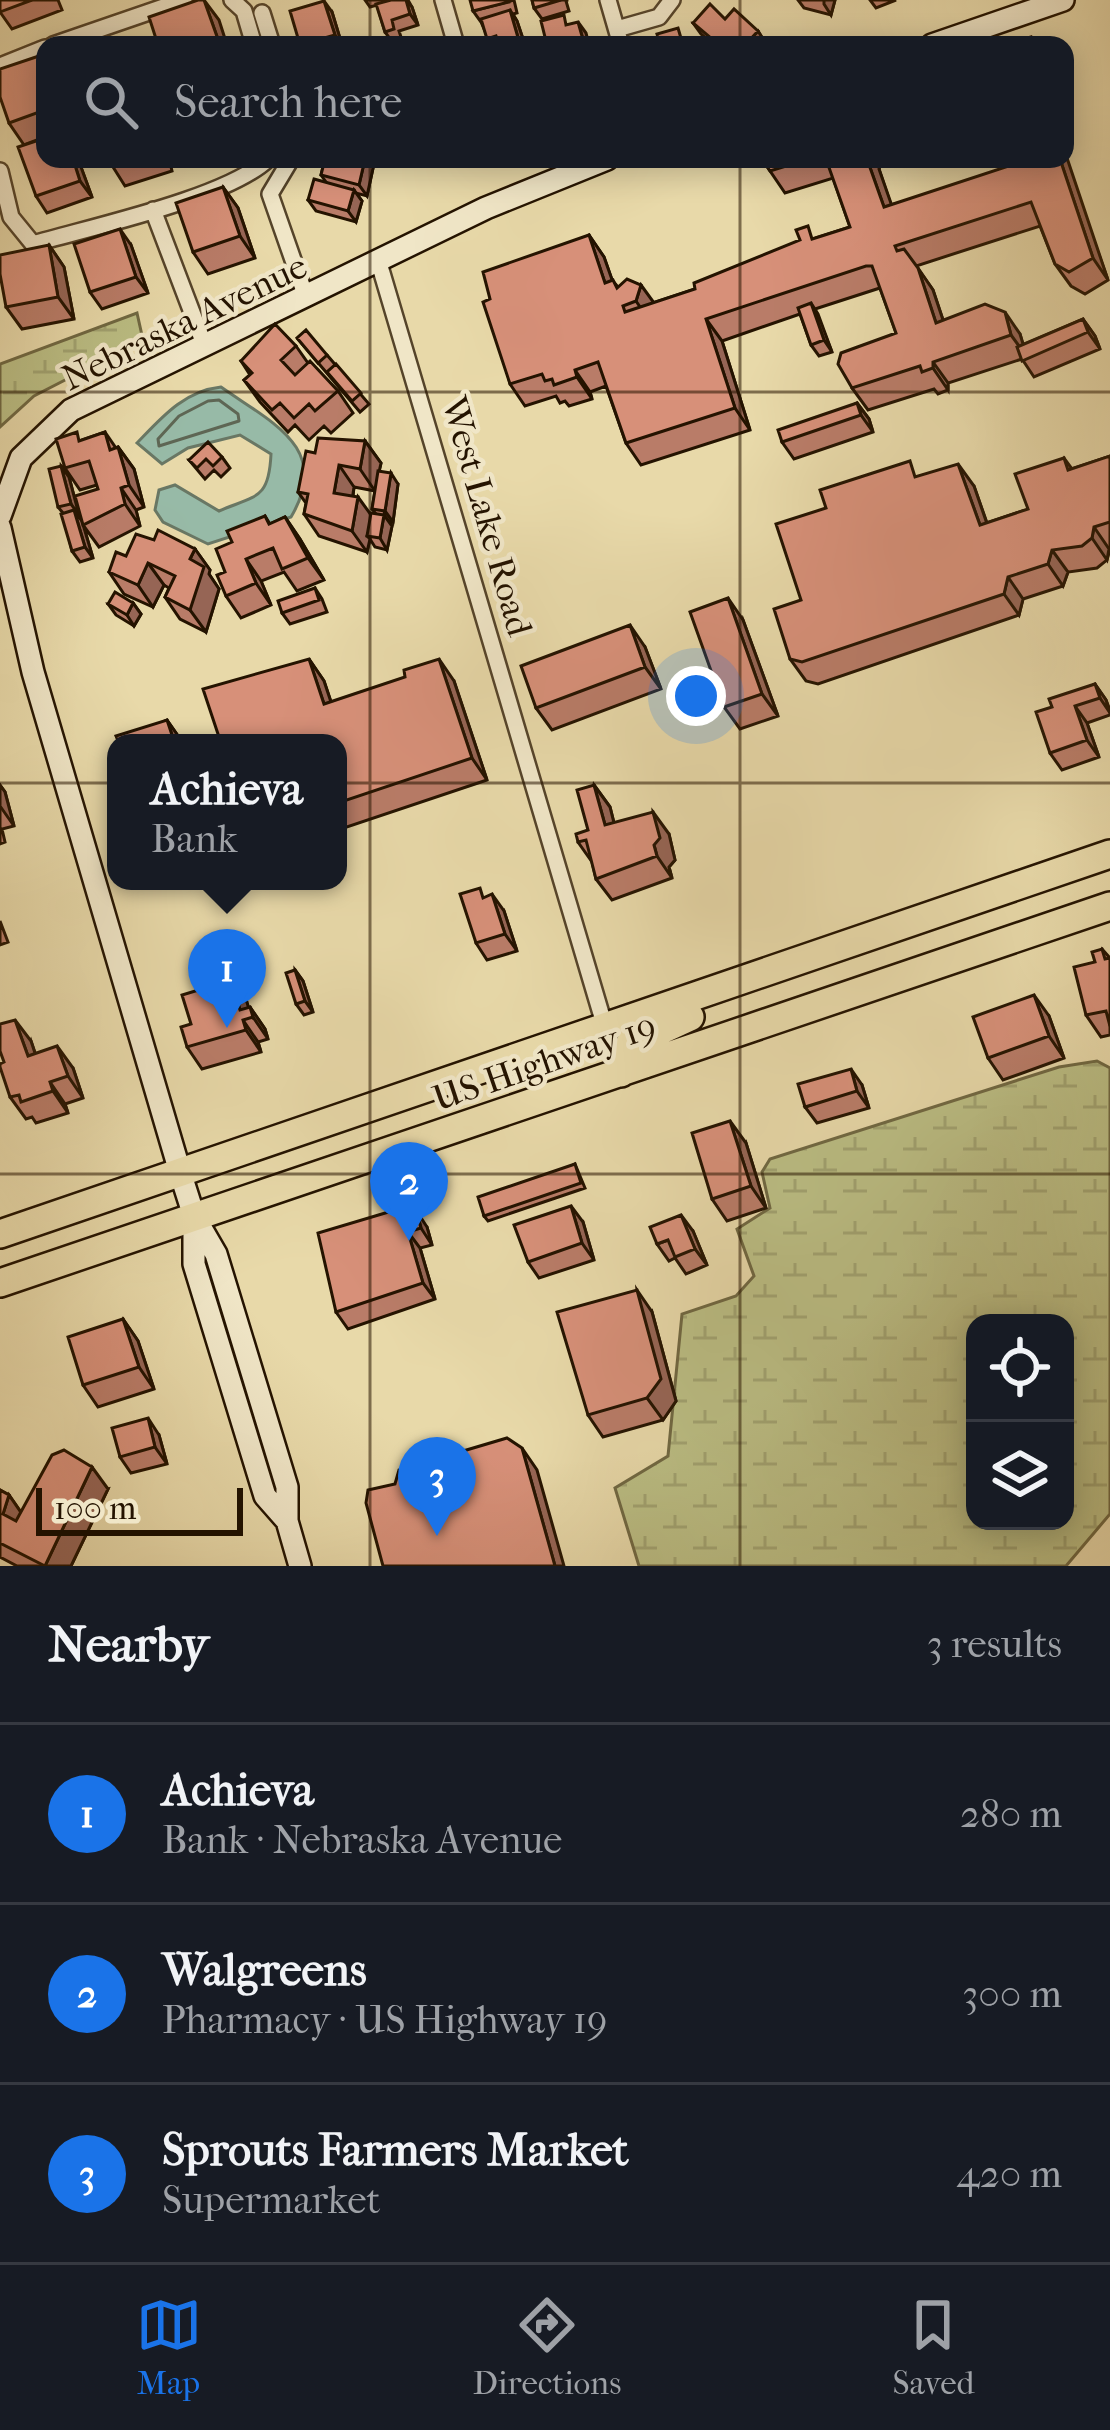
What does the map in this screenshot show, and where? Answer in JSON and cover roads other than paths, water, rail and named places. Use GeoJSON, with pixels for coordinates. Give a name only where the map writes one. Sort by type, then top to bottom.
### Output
{"type":"FeatureCollection","features":[{"type":"Feature","properties":{"kind":"highway","name":"US Highway 19"},"geometry":{"type":"LineString","coordinates":[[0,1234],[1110,854]]}},
{"type":"Feature","properties":{"kind":"highway","name":"US Highway 19"},"geometry":{"type":"LineString","coordinates":[[0,1283],[1110,905]]}},
{"type":"Feature","properties":{"kind":"highway"},"geometry":{"type":"LineString","coordinates":[[621,1073],[628,1045],[662,1026],[836,967],[901,925]]}},
{"type":"Feature","properties":{"kind":"street"},"geometry":{"type":"LineString","coordinates":[[78,36],[184,0]]}},
{"type":"Feature","properties":{"kind":"street"},"geometry":{"type":"LineString","coordinates":[[232,0],[244,11],[251,36]]}},
{"type":"Feature","properties":{"kind":"street"},"geometry":{"type":"LineString","coordinates":[[443,0],[453,36]]}},
{"type":"Feature","properties":{"kind":"street"},"geometry":{"type":"LineString","coordinates":[[608,0],[619,36]]}},
{"type":"Feature","properties":{"kind":"street"},"geometry":{"type":"LineString","coordinates":[[621,36],[659,17],[672,0]]}},
{"type":"Feature","properties":{"kind":"street"},"geometry":{"type":"LineString","coordinates":[[958,36],[1063,0]]}},
{"type":"Feature","properties":{"kind":"street"},"geometry":{"type":"LineString","coordinates":[[262,13],[269,36]]}},
{"type":"Feature","properties":{"kind":"street"},"geometry":{"type":"LineString","coordinates":[[0,66],[36,51]]}},
{"type":"Feature","properties":{"kind":"street"},"geometry":{"type":"LineString","coordinates":[[0,170],[11,217],[33,244],[153,210],[254,168]]}},
{"type":"Feature","properties":{"kind":"street"},"geometry":{"type":"LineString","coordinates":[[286,168],[270,194],[306,297]]}},
{"type":"Feature","properties":{"kind":"street"},"geometry":{"type":"LineString","coordinates":[[379,263],[486,208],[585,168]]}},
{"type":"Feature","properties":{"kind":"street"},"geometry":{"type":"LineString","coordinates":[[153,210],[204,344]]}},
{"type":"Feature","properties":{"kind":"street","name":"Nebraska Avenue"},"geometry":{"type":"LineString","coordinates":[[0,516],[11,478],[39,436],[71,410],[379,263]]}},
{"type":"Feature","properties":{"kind":"street","name":"West Lake Road"},"geometry":{"type":"LineString","coordinates":[[379,263],[605,1027]]}},
{"type":"Feature","properties":{"kind":"street"},"geometry":{"type":"LineString","coordinates":[[0,528],[43,709],[194,1216],[194,1264],[265,1496],[287,1522],[300,1566]]}},
{"type":"Feature","properties":{"kind":"water"},"geometry":{"type":"Polygon","coordinates":[[[221,387],[290,440],[305,473],[291,517],[208,544],[163,522],[155,510],[159,490],[175,485],[219,511],[264,488],[271,454],[240,435],[188,448],[162,464],[137,443],[185,400],[221,387]]]}},
{"type":"Feature","properties":{"kind":"place","name":"Achieva"},"geometry":{"type":"Point","coordinates":[227,1028]}},
{"type":"Feature","properties":{"kind":"place","name":"Walgreens"},"geometry":{"type":"Point","coordinates":[409,1241]}},
{"type":"Feature","properties":{"kind":"place","name":"Sprouts Farmers Market"},"geometry":{"type":"Point","coordinates":[437,1536]}}]}
